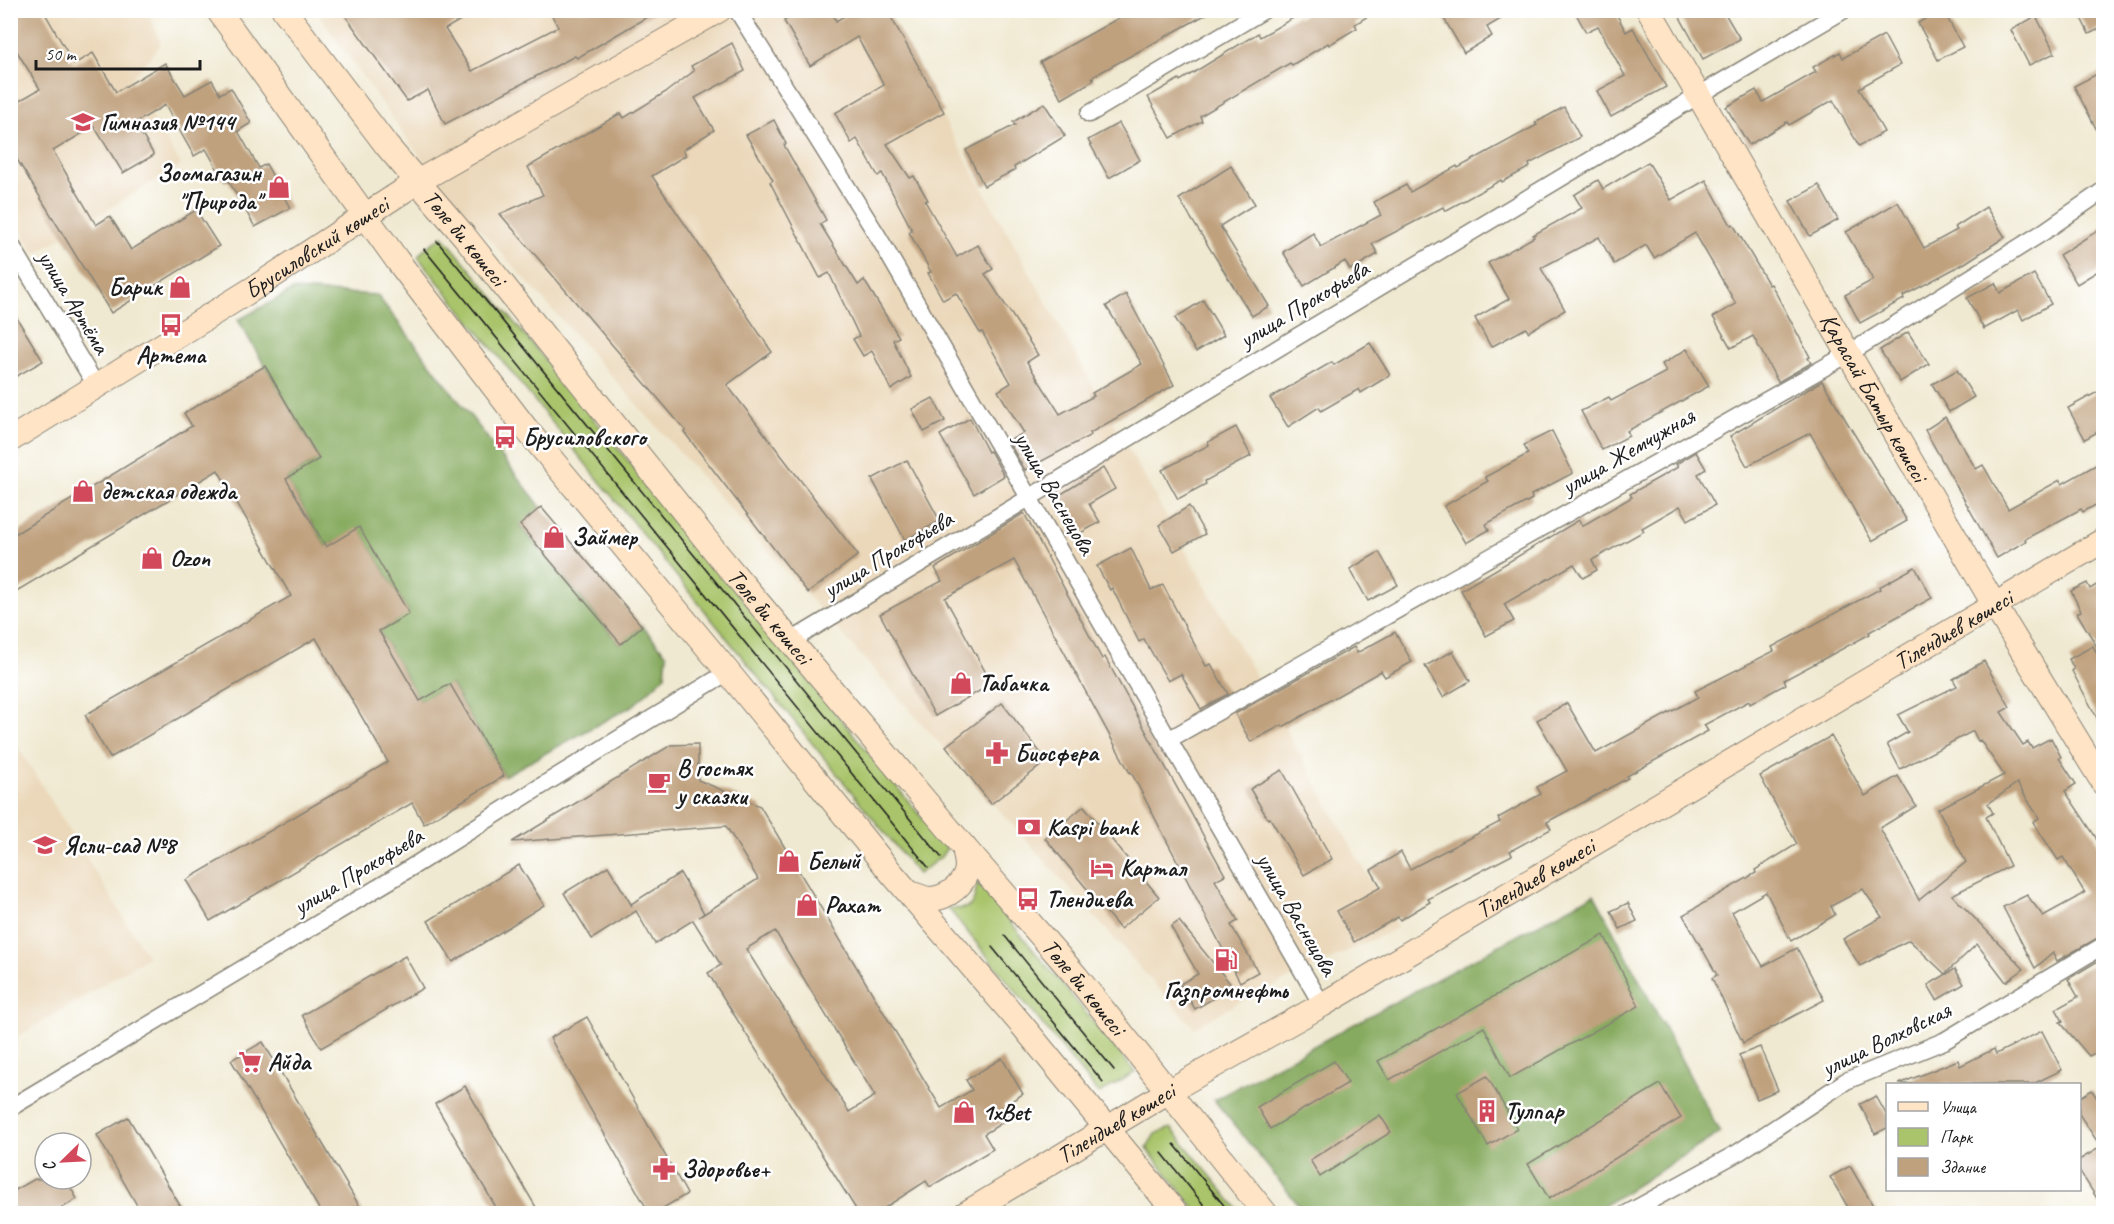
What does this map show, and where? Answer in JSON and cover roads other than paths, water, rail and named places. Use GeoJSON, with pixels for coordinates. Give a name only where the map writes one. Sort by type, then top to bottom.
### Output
{"type":"FeatureCollection","features":[{"type":"Feature","properties":{"kind":"main road"},"geometry":{"type":"LineString","coordinates":[[218,10],[397,260],[527,430],[889,870],[1177,1214]]}},
{"type":"Feature","properties":{"kind":"main road","name":"Төле би көшесі"},"geometry":{"type":"LineString","coordinates":[[284,10],[387,146],[465,237],[690,520],[964,848],[1076,976],[1266,1214]]}},
{"type":"Feature","properties":{"kind":"main road","name":"Брусиловский көшесі"},"geometry":{"type":"LineString","coordinates":[[10,440],[367,216],[417,182],[719,10]]}},
{"type":"Feature","properties":{"kind":"main road","name":"Қарасай Батыр көшесі"},"geometry":{"type":"LineString","coordinates":[[1649,10],[1995,606],[2103,784]]}},
{"type":"Feature","properties":{"kind":"main road","name":"Тілендиев көшесі"},"geometry":{"type":"LineString","coordinates":[[965,1214],[1169,1091],[1322,1005],[2103,540]]}},
{"type":"Feature","properties":{"kind":"main road"},"geometry":{"type":"LineString","coordinates":[[910,894],[929,899],[941,897],[956,889],[965,877],[967,865],[964,848]]}},
{"type":"Feature","properties":{"kind":"street","name":"улица Васнецова"},"geometry":{"type":"LineString","coordinates":[[737,10],[879,238],[1322,1005]]}},
{"type":"Feature","properties":{"kind":"street"},"geometry":{"type":"LineString","coordinates":[[1089,114],[1264,10]]}},
{"type":"Feature","properties":{"kind":"street","name":"улица Прокофьева"},"geometry":{"type":"LineString","coordinates":[[791,641],[1844,10]]}},
{"type":"Feature","properties":{"kind":"street","name":"улица Жемчужная"},"geometry":{"type":"LineString","coordinates":[[1168,740],[1848,354],[2042,233],[2103,190]]}},
{"type":"Feature","properties":{"kind":"street","name":"улица Артёма"},"geometry":{"type":"LineString","coordinates":[[10,243],[97,387]]}},
{"type":"Feature","properties":{"kind":"street","name":"улица Прокофьева"},"geometry":{"type":"LineString","coordinates":[[10,1108],[399,875],[728,672]]}},
{"type":"Feature","properties":{"kind":"street","name":"улица Волховская"},"geometry":{"type":"LineString","coordinates":[[1626,1214],[1739,1152],[1846,1081],[1944,1041],[2103,945]]}},
{"type":"Feature","properties":{"kind":"tram line"},"geometry":{"type":"LineString","coordinates":[[437,241],[941,857]]}},
{"type":"Feature","properties":{"kind":"tram line"},"geometry":{"type":"LineString","coordinates":[[424,249],[928,867]]}},
{"type":"Feature","properties":{"kind":"tram line"},"geometry":{"type":"LineString","coordinates":[[1004,935],[1114,1070]]}},
{"type":"Feature","properties":{"kind":"tram line"},"geometry":{"type":"LineString","coordinates":[[992,947],[1103,1082]]}},
{"type":"Feature","properties":{"kind":"tram line"},"geometry":{"type":"LineString","coordinates":[[1174,1144],[1231,1214]]}},
{"type":"Feature","properties":{"kind":"tram line"},"geometry":{"type":"LineString","coordinates":[[1162,1153],[1211,1214]]}},
{"type":"Feature","properties":{"kind":"place","name":"Гимназия №144"},"geometry":{"type":"Point","coordinates":[83,122]}},
{"type":"Feature","properties":{"kind":"place","name":"Зоомагазин \"Природа\""},"geometry":{"type":"Point","coordinates":[279,187]}},
{"type":"Feature","properties":{"kind":"place","name":"Барик"},"geometry":{"type":"Point","coordinates":[180,287]}},
{"type":"Feature","properties":{"kind":"place","name":"Артема"},"geometry":{"type":"Point","coordinates":[171,325]}},
{"type":"Feature","properties":{"kind":"place","name":"Брусиловского"},"geometry":{"type":"Point","coordinates":[505,437]}},
{"type":"Feature","properties":{"kind":"place","name":"детская одежда"},"geometry":{"type":"Point","coordinates":[83,491]}},
{"type":"Feature","properties":{"kind":"place","name":"Займер"},"geometry":{"type":"Point","coordinates":[554,537]}},
{"type":"Feature","properties":{"kind":"place","name":"Ozon"},"geometry":{"type":"Point","coordinates":[152,558]}},
{"type":"Feature","properties":{"kind":"place","name":"Табачка"},"geometry":{"type":"Point","coordinates":[961,683]}},
{"type":"Feature","properties":{"kind":"place","name":"Биосфера"},"geometry":{"type":"Point","coordinates":[997,753]}},
{"type":"Feature","properties":{"kind":"place","name":"В гостях у сказки"},"geometry":{"type":"Point","coordinates":[659,782]}},
{"type":"Feature","properties":{"kind":"place","name":"Kaspi bank"},"geometry":{"type":"Point","coordinates":[1029,827]}},
{"type":"Feature","properties":{"kind":"place","name":"Ясли-сад №8"},"geometry":{"type":"Point","coordinates":[45,845]}},
{"type":"Feature","properties":{"kind":"place","name":"Белый"},"geometry":{"type":"Point","coordinates":[789,861]}},
{"type":"Feature","properties":{"kind":"place","name":"Картал"},"geometry":{"type":"Point","coordinates":[1102,868]}},
{"type":"Feature","properties":{"kind":"place","name":"Тлендиева"},"geometry":{"type":"Point","coordinates":[1028,899]}},
{"type":"Feature","properties":{"kind":"place","name":"Рахат"},"geometry":{"type":"Point","coordinates":[807,905]}},
{"type":"Feature","properties":{"kind":"place","name":"Газпромнефть"},"geometry":{"type":"Point","coordinates":[1226,960]}},
{"type":"Feature","properties":{"kind":"place","name":"Айда"},"geometry":{"type":"Point","coordinates":[250,1062]}},
{"type":"Feature","properties":{"kind":"place","name":"Тулпар"},"geometry":{"type":"Point","coordinates":[1487,1111]}},
{"type":"Feature","properties":{"kind":"place","name":"1xBet"},"geometry":{"type":"Point","coordinates":[964,1112]}},
{"type":"Feature","properties":{"kind":"place","name":"Здоровье+"},"geometry":{"type":"Point","coordinates":[664,1169]}}]}
